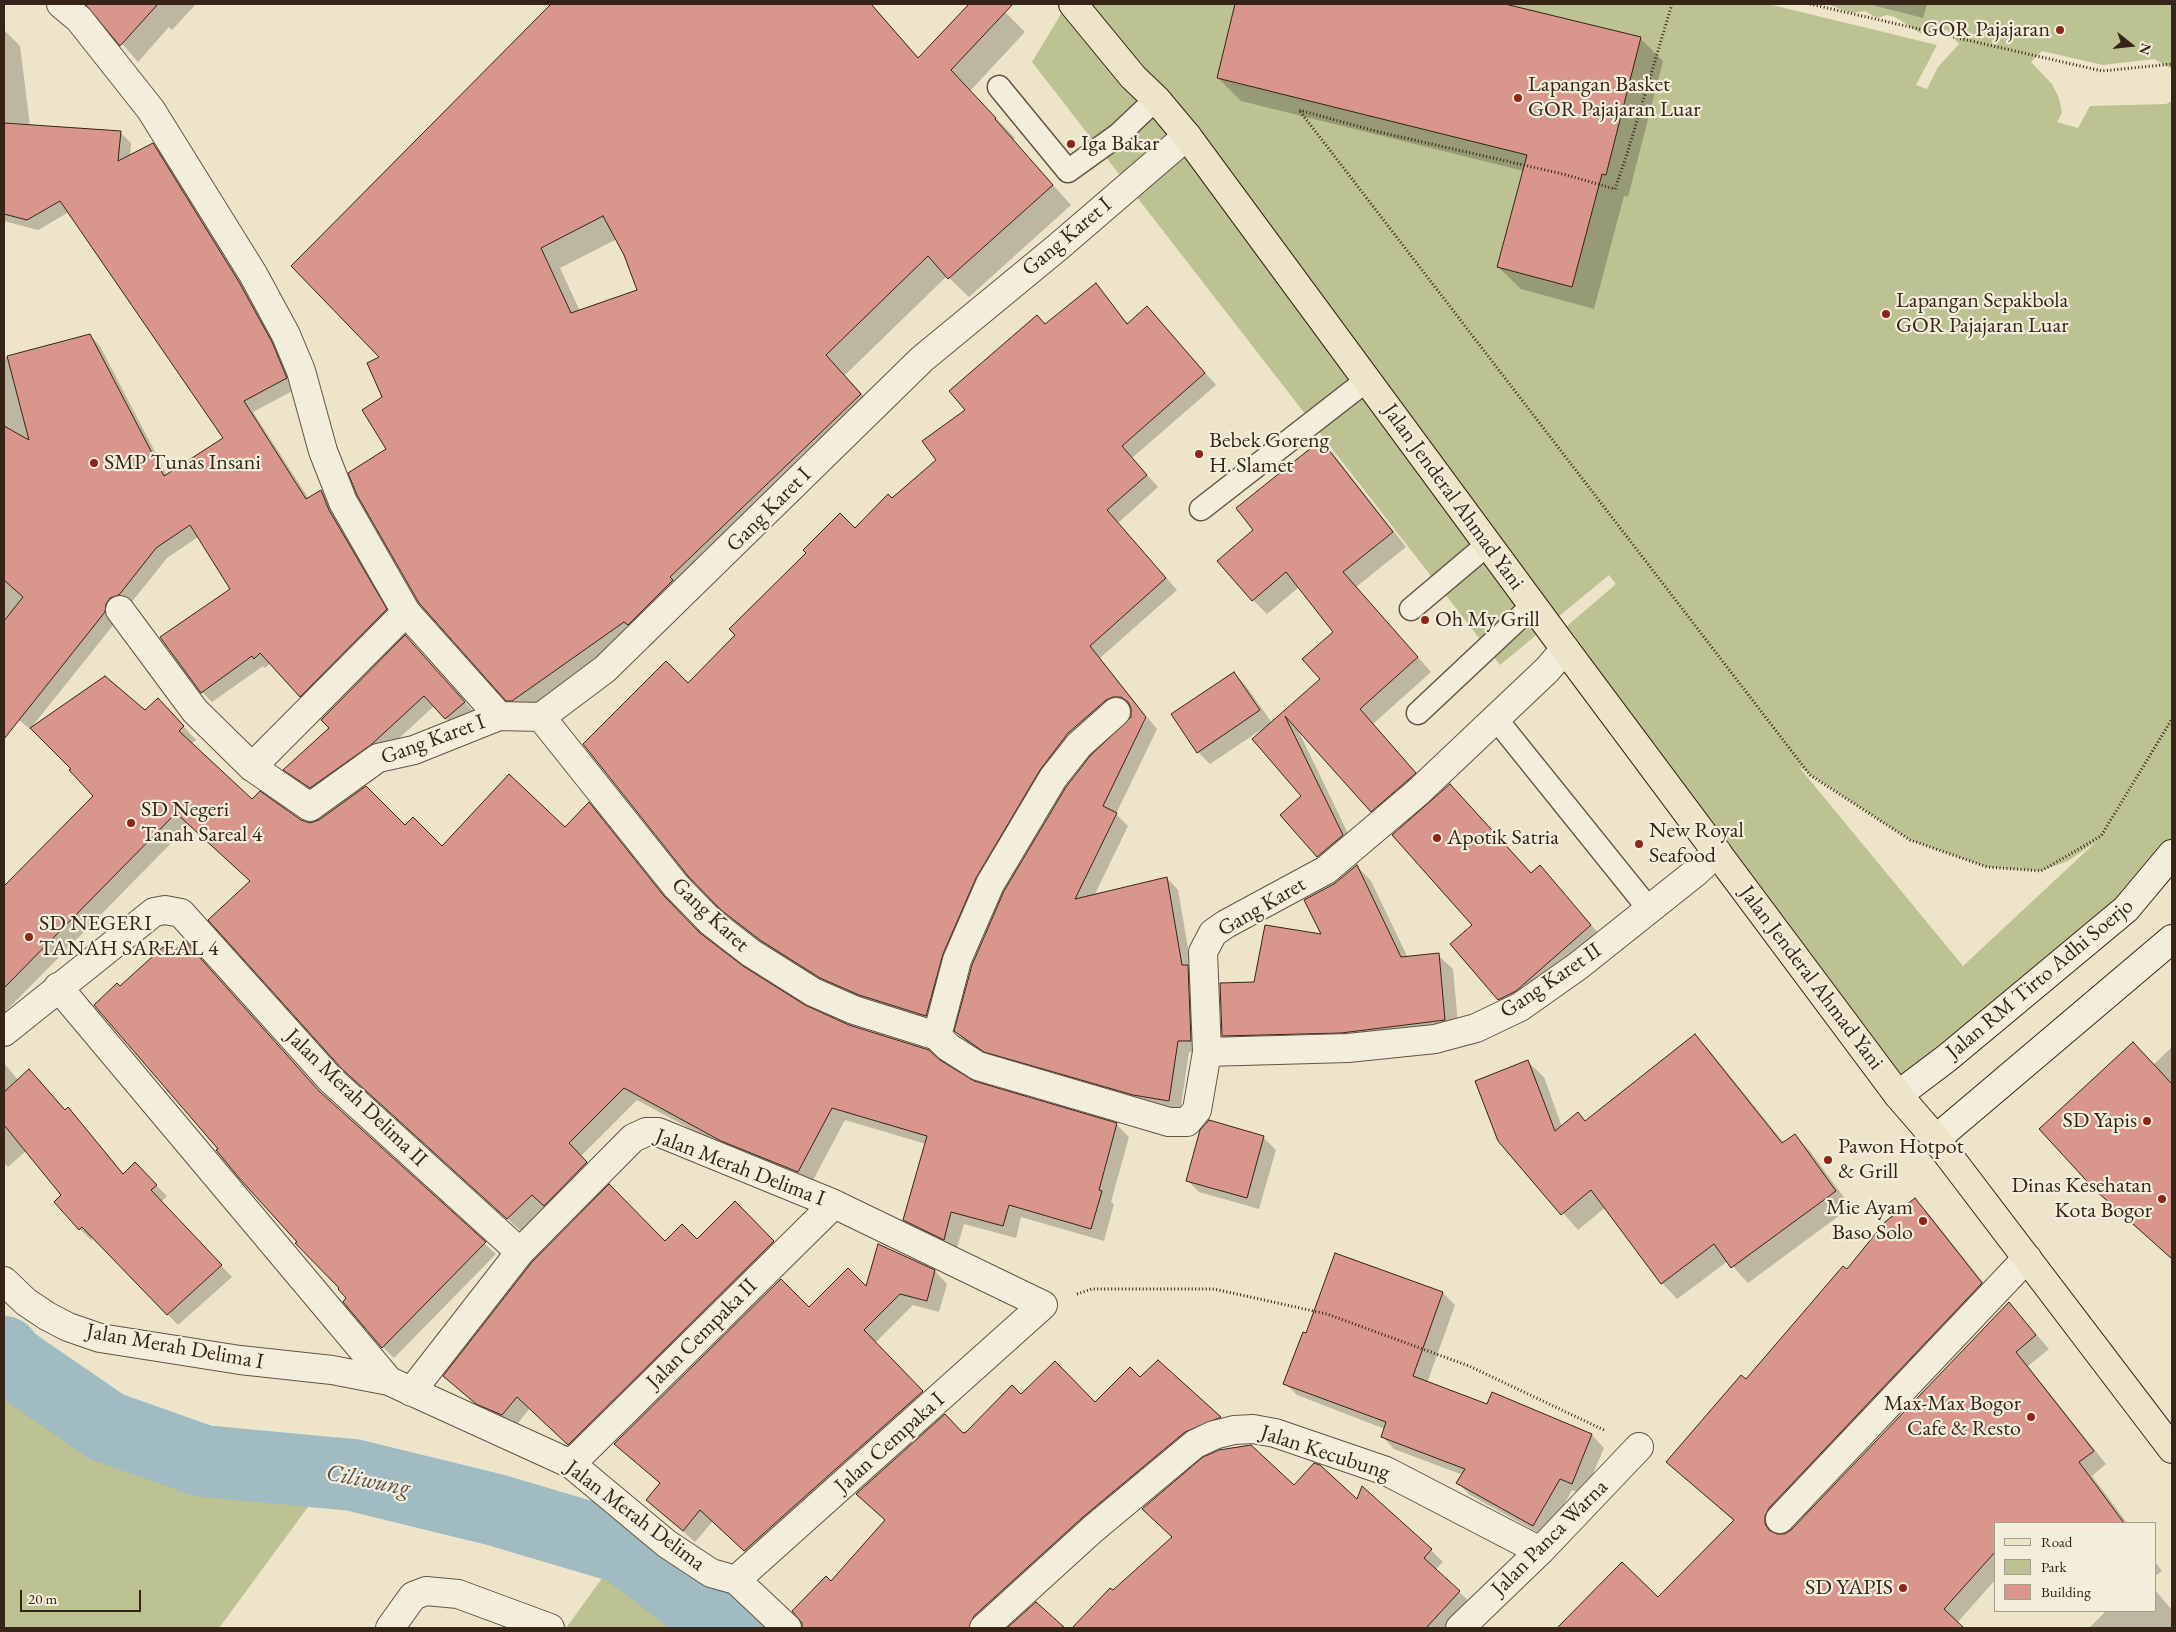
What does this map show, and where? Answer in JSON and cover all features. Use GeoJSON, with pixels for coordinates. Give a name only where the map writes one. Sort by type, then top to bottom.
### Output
{"type":"FeatureCollection","features":[{"type":"Feature","properties":{"kind":"main road","name":"Jalan Jenderal Ahmad Yani"},"geometry":{"type":"LineString","coordinates":[[1073,4],[1133,76],[1156,99],[1187,136],[1565,649],[1898,1095],[1936,1139],[2172,1449]]}},
{"type":"Feature","properties":{"kind":"street"},"geometry":{"type":"LineString","coordinates":[[61,4],[79,19],[151,110],[253,274],[286,335],[301,371],[322,451],[343,502],[406,612],[499,716]]}},
{"type":"Feature","properties":{"kind":"street","name":"Gang Karet I"},"geometry":{"type":"LineString","coordinates":[[252,767],[310,807],[378,758],[414,750],[499,716],[541,717],[606,669],[922,359],[972,315],[1058,247],[1187,136]]}},
{"type":"Feature","properties":{"kind":"street"},"geometry":{"type":"LineString","coordinates":[[120,610],[196,711],[252,767],[406,612]]}},
{"type":"Feature","properties":{"kind":"street","name":"Gang Karet"},"geometry":{"type":"LineString","coordinates":[[541,717],[676,886],[711,922],[751,954],[813,992],[854,1010],[937,1036],[948,1047],[978,1066],[1178,1124],[1187,1122],[1197,1110],[1207,1052],[1203,952],[1213,933],[1226,924],[1326,870],[1417,793],[1496,719],[1565,649]]}},
{"type":"Feature","properties":{"kind":"street"},"geometry":{"type":"LineString","coordinates":[[937,1036],[957,960],[990,884],[1053,778],[1079,745],[1116,712]]}},
{"type":"Feature","properties":{"kind":"street","name":"Gang Karet II"},"geometry":{"type":"LineString","coordinates":[[1207,1052],[1348,1048],[1435,1039],[1476,1028],[1520,1007],[1578,966],[1717,852]]}},
{"type":"Feature","properties":{"kind":"street","name":"Jalan RM Tirto Adhi Soerjo"},"geometry":{"type":"LineString","coordinates":[[1898,1095],[1947,1058],[2126,909],[2172,854]]}},
{"type":"Feature","properties":{"kind":"street","name":"Jalan Merah Delima II"},"geometry":{"type":"LineString","coordinates":[[58,987],[154,912],[165,910],[181,913],[331,1080],[520,1252]]}},
{"type":"Feature","properties":{"kind":"street"},"geometry":{"type":"LineString","coordinates":[[1936,1139],[2172,939]]}},
{"type":"Feature","properties":{"kind":"street"},"geometry":{"type":"LineString","coordinates":[[4,1032],[58,987],[400,1386]]}},
{"type":"Feature","properties":{"kind":"street","name":"Jalan Merah Delima I"},"geometry":{"type":"LineString","coordinates":[[400,1386],[520,1252],[633,1138],[646,1132],[658,1132],[834,1204],[1043,1305]]}},
{"type":"Feature","properties":{"kind":"street","name":"Jalan Cempaka II"},"geometry":{"type":"LineString","coordinates":[[571,1464],[834,1204]]}},
{"type":"Feature","properties":{"kind":"street"},"geometry":{"type":"LineString","coordinates":[[1780,1519],[2027,1258]]}},
{"type":"Feature","properties":{"kind":"street","name":"Jalan Merah Delima I"},"geometry":{"type":"LineString","coordinates":[[4,1281],[26,1302],[47,1316],[68,1327],[100,1338],[240,1360],[332,1370]]}},
{"type":"Feature","properties":{"kind":"street","name":"Jalan Cempaka I"},"geometry":{"type":"LineString","coordinates":[[736,1580],[1043,1305]]}},
{"type":"Feature","properties":{"kind":"street","name":"Jalan Merah Delima"},"geometry":{"type":"LineString","coordinates":[[332,1370],[400,1386],[571,1464],[667,1544],[711,1572],[736,1580],[787,1628]]}},
{"type":"Feature","properties":{"kind":"street","name":"Jalan Kecubung"},"geometry":{"type":"LineString","coordinates":[[984,1628],[1093,1529],[1195,1444],[1214,1435],[1234,1430],[1253,1429],[1276,1432],[1386,1471],[1540,1551]]}},
{"type":"Feature","properties":{"kind":"street","name":"Jalan Panca Warna"},"geometry":{"type":"LineString","coordinates":[[1460,1628],[1540,1551],[1639,1447]]}},
{"type":"Feature","properties":{"kind":"street"},"geometry":{"type":"LineString","coordinates":[[390,1628],[413,1596],[426,1591],[458,1594],[550,1628]]}},
{"type":"Feature","properties":{"kind":"lane"},"geometry":{"type":"LineString","coordinates":[[998,87],[1068,171],[1118,135],[1156,99]]}},
{"type":"Feature","properties":{"kind":"lane"},"geometry":{"type":"LineString","coordinates":[[1201,509],[1366,380]]}},
{"type":"Feature","properties":{"kind":"lane"},"geometry":{"type":"LineString","coordinates":[[1411,609],[1488,544]]}},
{"type":"Feature","properties":{"kind":"lane"},"geometry":{"type":"LineString","coordinates":[[1418,713],[1533,605]]}},
{"type":"Feature","properties":{"kind":"lane"},"geometry":{"type":"LineString","coordinates":[[1496,719],[1649,909]]}},
{"type":"Feature","properties":{"kind":"path"},"geometry":{"type":"LineString","coordinates":[[1672,4],[1615,189],[1554,172],[1379,132],[1299,110],[1810,774],[1910,840],[1987,867],[2041,871],[2102,836],[2172,719]]}},
{"type":"Feature","properties":{"kind":"path"},"geometry":{"type":"LineString","coordinates":[[1810,4],[2102,72],[2172,64]]}},
{"type":"Feature","properties":{"kind":"path"},"geometry":{"type":"LineString","coordinates":[[1043,1305],[1092,1289],[1214,1289],[1327,1314],[1469,1366],[1639,1447]]}},
{"type":"Feature","properties":{"kind":"green space"},"geometry":{"type":"Polygon","coordinates":[[[1067,4],[1768,4],[1937,45],[1916,85],[1927,89],[1938,67],[1959,44],[1947,30],[1920,33],[1895,17],[1887,15],[1877,18],[1865,11],[1852,13],[1827,4],[2172,4],[2172,69],[2154,59],[2103,65],[2042,51],[2031,62],[2052,84],[2059,98],[2062,113],[2057,122],[2078,128],[2090,106],[2166,104],[2172,101],[2172,854],[1899,1087],[1567,626],[1616,584],[1609,575],[1500,665],[1032,62],[1067,4]],[[1799,767],[1963,966],[2097,841],[2068,861],[2041,871],[1987,867],[1910,840],[1799,767]]]}},
{"type":"Feature","properties":{"kind":"green space"},"geometry":{"type":"Polygon","coordinates":[[[4,1352],[11,1361],[107,1427],[211,1461],[333,1473],[219,1628],[4,1628],[4,1352]]]}},
{"type":"Feature","properties":{"kind":"green space"},"geometry":{"type":"Polygon","coordinates":[[[624,1548],[728,1628],[566,1628],[624,1548]]]}},
{"type":"Feature","properties":{"kind":"building"},"geometry":{"type":"Polygon","coordinates":[[[85,4],[158,4],[120,46],[85,4]]]}},
{"type":"Feature","properties":{"kind":"building"},"geometry":{"type":"Polygon","coordinates":[[[551,4],[871,4],[918,58],[969,4],[1013,4],[951,70],[996,118],[1053,185],[948,279],[928,256],[826,355],[861,394],[670,577],[673,580],[628,625],[624,622],[512,701],[506,701],[419,603],[357,495],[348,473],[386,449],[362,410],[382,397],[367,363],[379,357],[291,266],[551,4]],[[603,216],[541,248],[571,313],[637,290],[624,255],[603,216]]]}},
{"type":"Feature","properties":{"kind":"building"},"geometry":{"type":"Polygon","coordinates":[[[1235,4],[1505,4],[1641,37],[1606,175],[1602,174],[1572,287],[1497,267],[1527,155],[1217,78],[1235,4]]]}},
{"type":"Feature","properties":{"kind":"building"},"geometry":{"type":"Polygon","coordinates":[[[4,123],[121,131],[118,161],[153,143],[239,282],[272,342],[287,378],[244,401],[306,499],[321,490],[329,510],[387,609],[300,697],[260,653],[254,659],[252,656],[201,693],[160,637],[230,589],[190,525],[156,548],[119,595],[110,598],[106,604],[105,612],[4,739],[4,621],[23,597],[4,580],[4,426],[29,440],[7,356],[90,334],[164,476],[223,438],[60,201],[27,220],[4,214],[4,123]]]}},
{"type":"Feature","properties":{"kind":"building"},"geometry":{"type":"Polygon","coordinates":[[[1096,283],[1127,324],[1147,306],[1205,373],[1122,446],[1147,475],[1107,510],[1166,578],[1090,646],[1146,717],[1103,806],[1117,813],[1075,899],[1167,877],[1182,965],[1188,965],[1191,1041],[1178,1041],[1169,1101],[1133,1095],[984,1052],[954,1031],[972,965],[1004,891],[1066,787],[1090,756],[1131,717],[1131,708],[1128,702],[1121,697],[1113,697],[1106,700],[1068,733],[1040,770],[976,878],[943,954],[926,1016],[859,995],[820,978],[760,940],[721,910],[688,876],[583,744],[666,661],[688,683],[735,635],[729,629],[806,553],[803,550],[840,513],[855,528],[888,494],[892,498],[936,460],[922,441],[965,410],[949,391],[1037,315],[1045,324],[1096,283]]]}},
{"type":"Feature","properties":{"kind":"building"},"geometry":{"type":"Polygon","coordinates":[[[1321,440],[1393,532],[1343,572],[1418,657],[1360,709],[1416,773],[1371,812],[1285,716],[1343,835],[1317,857],[1280,815],[1301,796],[1252,739],[1320,679],[1302,659],[1333,632],[1286,572],[1252,601],[1217,561],[1253,530],[1236,508],[1321,440]]]}},
{"type":"Feature","properties":{"kind":"building"},"geometry":{"type":"Polygon","coordinates":[[[405,635],[465,702],[445,719],[424,696],[372,744],[310,788],[283,770],[329,728],[321,720],[405,635]]]}},
{"type":"Feature","properties":{"kind":"building"},"geometry":{"type":"Polygon","coordinates":[[[1234,672],[1260,710],[1197,753],[1171,714],[1234,672]]]}},
{"type":"Feature","properties":{"kind":"building"},"geometry":{"type":"Polygon","coordinates":[[[105,676],[145,710],[158,698],[184,726],[179,731],[252,799],[260,791],[301,820],[310,823],[319,820],[366,786],[405,825],[413,817],[442,846],[509,774],[565,827],[589,802],[664,896],[700,933],[743,966],[805,1005],[849,1025],[929,1050],[940,1060],[974,1081],[1117,1123],[1099,1190],[1102,1191],[1091,1229],[1009,1205],[1003,1226],[951,1212],[944,1240],[903,1220],[927,1136],[832,1108],[798,1172],[721,1141],[624,1088],[569,1143],[587,1162],[544,1206],[532,1195],[507,1219],[342,1069],[208,920],[250,881],[176,813],[4,988],[4,886],[93,796],[69,770],[71,769],[30,728],[105,676]]]}},
{"type":"Feature","properties":{"kind":"building"},"geometry":{"type":"Polygon","coordinates":[[[1450,784],[1531,873],[1540,865],[1591,925],[1516,991],[1498,1000],[1450,944],[1472,925],[1392,835],[1450,784]]]}},
{"type":"Feature","properties":{"kind":"building"},"geometry":{"type":"Polygon","coordinates":[[[1357,865],[1401,957],[1439,953],[1445,1020],[1341,1033],[1222,1036],[1220,983],[1254,982],[1265,925],[1321,934],[1304,900],[1334,884],[1357,865]]]}},
{"type":"Feature","properties":{"kind":"building"},"geometry":{"type":"Polygon","coordinates":[[[185,941],[319,1091],[486,1242],[382,1348],[343,1302],[346,1298],[339,1288],[295,1243],[297,1242],[240,1179],[216,1150],[218,1149],[94,1005],[117,983],[120,986],[163,947],[170,955],[185,941]]]}},
{"type":"Feature","properties":{"kind":"building"},"geometry":{"type":"Polygon","coordinates":[[[1695,1034],[1782,1143],[1795,1134],[1836,1191],[1731,1268],[1714,1244],[1661,1284],[1591,1190],[1561,1215],[1498,1141],[1475,1081],[1528,1060],[1555,1131],[1578,1112],[1585,1121],[1695,1034]]]}},
{"type":"Feature","properties":{"kind":"building"},"geometry":{"type":"Polygon","coordinates":[[[2133,1042],[2172,1084],[2172,1259],[2095,1190],[2039,1129],[2133,1042]]]}},
{"type":"Feature","properties":{"kind":"building"},"geometry":{"type":"Polygon","coordinates":[[[29,1069],[65,1110],[68,1107],[123,1174],[135,1162],[157,1185],[151,1190],[222,1265],[167,1315],[82,1227],[79,1230],[54,1202],[61,1195],[4,1125],[4,1092],[29,1069]]]}},
{"type":"Feature","properties":{"kind":"building"},"geometry":{"type":"Polygon","coordinates":[[[1209,1120],[1264,1136],[1247,1198],[1186,1181],[1200,1130],[1209,1120]]]}},
{"type":"Feature","properties":{"kind":"building"},"geometry":{"type":"Polygon","coordinates":[[[609,1184],[665,1241],[682,1224],[697,1239],[735,1201],[774,1241],[568,1445],[517,1397],[502,1415],[476,1404],[443,1376],[532,1262],[609,1184]]]}},
{"type":"Feature","properties":{"kind":"building"},"geometry":{"type":"Polygon","coordinates":[[[1915,1198],[1982,1283],[1769,1508],[1765,1516],[1765,1524],[1769,1530],[1777,1534],[1785,1534],[1791,1530],[2009,1302],[2036,1335],[2016,1352],[2094,1451],[2079,1462],[2123,1522],[1994,1522],[1994,1553],[1944,1609],[1964,1628],[1557,1628],[1622,1562],[1658,1597],[1734,1520],[1666,1462],[1741,1375],[1746,1379],[1843,1266],[1847,1269],[1885,1222],[1915,1198]]]}},
{"type":"Feature","properties":{"kind":"building"},"geometry":{"type":"Polygon","coordinates":[[[878,1244],[935,1270],[927,1301],[900,1294],[864,1330],[923,1391],[744,1551],[700,1510],[683,1531],[646,1500],[660,1483],[614,1444],[781,1279],[809,1307],[848,1268],[866,1286],[878,1244]]]}},
{"type":"Feature","properties":{"kind":"building"},"geometry":{"type":"Polygon","coordinates":[[[1335,1253],[1443,1292],[1413,1376],[1487,1404],[1492,1392],[1592,1434],[1572,1484],[1560,1479],[1533,1526],[1456,1483],[1465,1469],[1381,1437],[1386,1422],[1283,1384],[1303,1332],[1306,1333],[1335,1253]]]}},
{"type":"Feature","properties":{"kind":"building"},"geometry":{"type":"Polygon","coordinates":[[[1158,1360],[1221,1417],[1185,1432],[1083,1517],[974,1616],[969,1628],[802,1628],[802,1623],[792,1611],[826,1576],[831,1581],[885,1520],[856,1494],[945,1414],[963,1433],[966,1432],[1012,1385],[1021,1394],[1055,1361],[1095,1402],[1130,1367],[1140,1377],[1158,1360]]]}},
{"type":"Feature","properties":{"kind":"building"},"geometry":{"type":"Polygon","coordinates":[[[1251,1445],[1294,1485],[1314,1463],[1320,1465],[1357,1499],[1362,1486],[1432,1549],[1424,1558],[1460,1591],[1426,1628],[1072,1628],[1110,1588],[1113,1590],[1172,1537],[1142,1509],[1203,1457],[1219,1450],[1251,1445]]]}},
{"type":"Feature","properties":{"kind":"building"},"geometry":{"type":"Polygon","coordinates":[[[1036,1602],[1065,1628],[1007,1628],[1036,1602]]]}},
{"type":"Feature","properties":{"kind":"waterway","name":"Ciliwung"},"geometry":{"type":"LineString","coordinates":[[4,1352],[11,1361],[107,1427],[203,1461],[353,1475],[496,1510],[624,1548],[728,1628]]}},
{"type":"Feature","properties":{"kind":"place","name":"GOR Pajajaran"},"geometry":{"type":"Point","coordinates":[2060,30]}},
{"type":"Feature","properties":{"kind":"place","name":"Lapangan Basket GOR Pajajaran Luar"},"geometry":{"type":"Point","coordinates":[1518,98]}},
{"type":"Feature","properties":{"kind":"place","name":"Iga Bakar"},"geometry":{"type":"Point","coordinates":[1071,144]}},
{"type":"Feature","properties":{"kind":"place","name":"Lapangan Sepakbola GOR Pajajaran Luar"},"geometry":{"type":"Point","coordinates":[1886,314]}},
{"type":"Feature","properties":{"kind":"place","name":"Bebek Goreng H. Slamet"},"geometry":{"type":"Point","coordinates":[1199,454]}},
{"type":"Feature","properties":{"kind":"place","name":"SMP Tunas Insani"},"geometry":{"type":"Point","coordinates":[94,463]}},
{"type":"Feature","properties":{"kind":"place","name":"Oh My Grill"},"geometry":{"type":"Point","coordinates":[1425,620]}},
{"type":"Feature","properties":{"kind":"place","name":"SD Negeri Tanah Sareal 4"},"geometry":{"type":"Point","coordinates":[131,823]}},
{"type":"Feature","properties":{"kind":"place","name":"Apotik Satria"},"geometry":{"type":"Point","coordinates":[1437,838]}},
{"type":"Feature","properties":{"kind":"place","name":"New Royal Seafood"},"geometry":{"type":"Point","coordinates":[1639,844]}},
{"type":"Feature","properties":{"kind":"place","name":"SD NEGERI TANAH SAREAL 4"},"geometry":{"type":"Point","coordinates":[29,937]}},
{"type":"Feature","properties":{"kind":"place","name":"SD Yapis"},"geometry":{"type":"Point","coordinates":[2147,1121]}},
{"type":"Feature","properties":{"kind":"place","name":"Pawon Hotpot & Grill"},"geometry":{"type":"Point","coordinates":[1828,1160]}},
{"type":"Feature","properties":{"kind":"place","name":"Dinas Kesehatan Kota Bogor"},"geometry":{"type":"Point","coordinates":[2162,1199]}},
{"type":"Feature","properties":{"kind":"place","name":"Mie Ayam Baso Solo"},"geometry":{"type":"Point","coordinates":[1923,1221]}},
{"type":"Feature","properties":{"kind":"place","name":"Max-Max Bogor Cafe & Resto"},"geometry":{"type":"Point","coordinates":[2031,1417]}},
{"type":"Feature","properties":{"kind":"place","name":"SD YAPIS"},"geometry":{"type":"Point","coordinates":[1903,1588]}}]}
